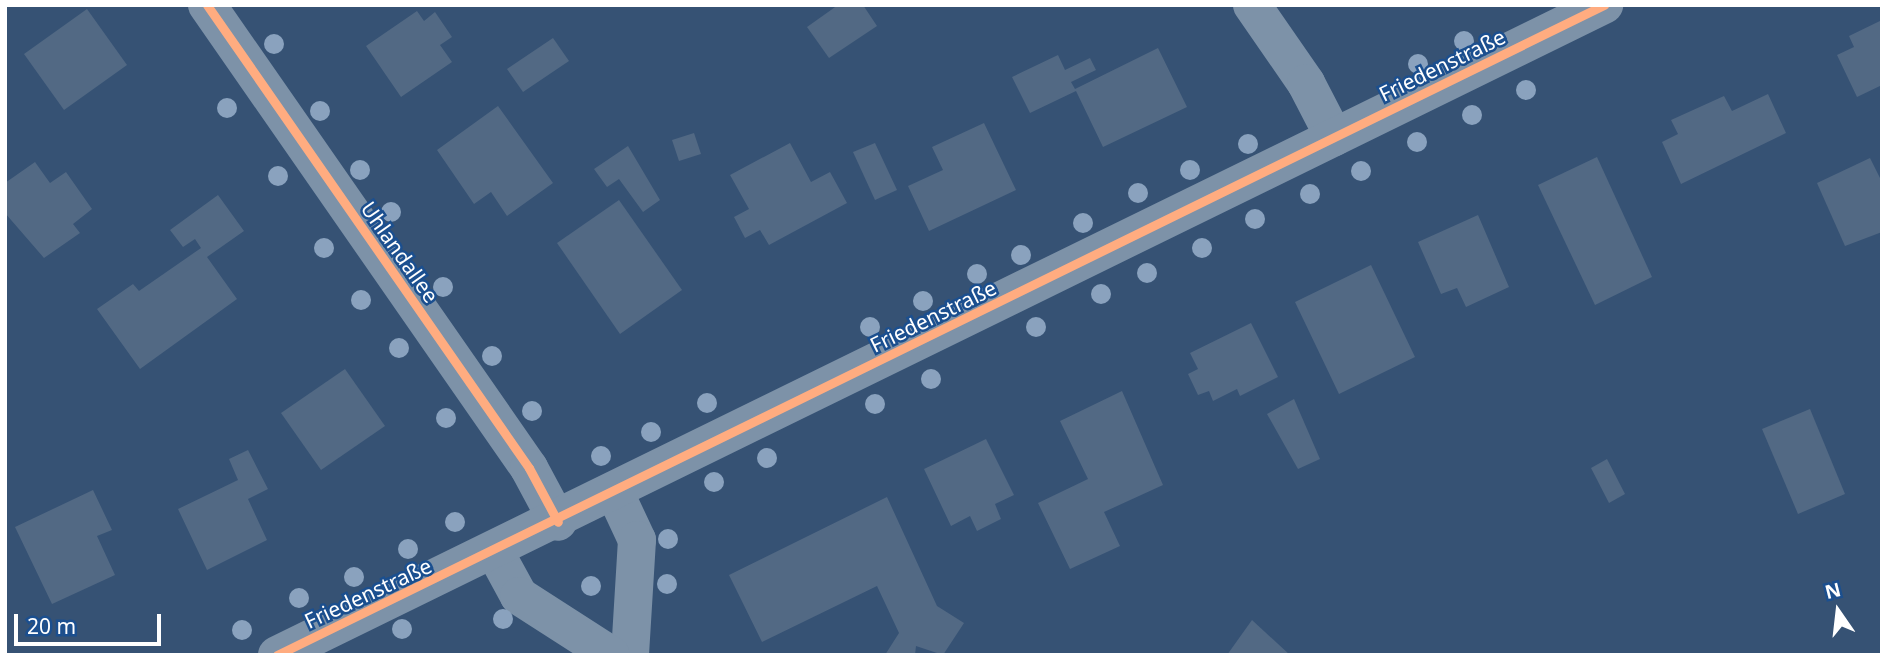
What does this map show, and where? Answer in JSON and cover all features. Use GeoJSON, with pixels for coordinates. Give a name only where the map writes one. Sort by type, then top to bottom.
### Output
{"type":"FeatureCollection","features":[{"type":"Feature","properties":{"kind":"street","name":"Uhlandallee"},"geometry":{"type":"LineString","coordinates":[[207,5],[529,468],[558,522]]}},
{"type":"Feature","properties":{"kind":"street"},"geometry":{"type":"LineString","coordinates":[[1252,5],[1306,83],[1334,137]]}},
{"type":"Feature","properties":{"kind":"street","name":"Friedenstraße"},"geometry":{"type":"LineString","coordinates":[[277,655],[558,522],[1604,5]]}},
{"type":"Feature","properties":{"kind":"street"},"geometry":{"type":"LineString","coordinates":[[615,493],[636,540],[630,655]]}},
{"type":"Feature","properties":{"kind":"street"},"geometry":{"type":"LineString","coordinates":[[495,552],[519,596],[611,655]]}},
{"type":"Feature","properties":{"kind":"building"},"geometry":{"type":"Polygon","coordinates":[[[838,5],[863,5],[877,26],[829,58],[807,27],[838,5]]]}},
{"type":"Feature","properties":{"kind":"building"},"geometry":{"type":"Polygon","coordinates":[[[87,9],[127,65],[64,110],[24,54],[87,9]]]}},
{"type":"Feature","properties":{"kind":"building"},"geometry":{"type":"Polygon","coordinates":[[[417,11],[424,21],[435,12],[452,37],[440,45],[452,62],[401,97],[366,46],[417,11]]]}},
{"type":"Feature","properties":{"kind":"building"},"geometry":{"type":"Polygon","coordinates":[[[1882,20],[1882,85],[1857,97],[1837,55],[1854,47],[1849,36],[1882,20]]]}},
{"type":"Feature","properties":{"kind":"building"},"geometry":{"type":"Polygon","coordinates":[[[553,38],[569,61],[523,92],[507,69],[553,38]]]}},
{"type":"Feature","properties":{"kind":"building"},"geometry":{"type":"Polygon","coordinates":[[[1158,48],[1187,107],[1103,147],[1076,91],[1030,113],[1012,77],[1058,55],[1065,70],[1090,58],[1096,70],[1071,82],[1075,89],[1158,48]]]}},
{"type":"Feature","properties":{"kind":"building"},"geometry":{"type":"Polygon","coordinates":[[[1768,94],[1786,133],[1681,184],[1662,142],[1678,134],[1671,120],[1724,96],[1732,111],[1768,94]]]}},
{"type":"Feature","properties":{"kind":"building"},"geometry":{"type":"Polygon","coordinates":[[[498,106],[553,183],[507,216],[491,192],[474,204],[437,150],[498,106]]]}},
{"type":"Feature","properties":{"kind":"building"},"geometry":{"type":"Polygon","coordinates":[[[984,123],[1016,190],[929,231],[908,186],[943,170],[932,147],[984,123]]]}},
{"type":"Feature","properties":{"kind":"building"},"geometry":{"type":"Polygon","coordinates":[[[694,133],[701,154],[679,161],[672,140],[694,133]]]}},
{"type":"Feature","properties":{"kind":"building"},"geometry":{"type":"Polygon","coordinates":[[[790,143],[811,182],[830,172],[847,203],[769,245],[760,230],[745,238],[734,217],[749,209],[730,175],[790,143]]]}},
{"type":"Feature","properties":{"kind":"building"},"geometry":{"type":"Polygon","coordinates":[[[875,143],[897,190],[875,200],[853,152],[875,143]]]}},
{"type":"Feature","properties":{"kind":"building"},"geometry":{"type":"Polygon","coordinates":[[[628,146],[660,200],[643,212],[619,179],[607,187],[594,169],[628,146]]]}},
{"type":"Feature","properties":{"kind":"building"},"geometry":{"type":"Polygon","coordinates":[[[1597,157],[1652,277],[1595,305],[1538,185],[1597,157]]]}},
{"type":"Feature","properties":{"kind":"building"},"geometry":{"type":"Polygon","coordinates":[[[1870,158],[1882,182],[1882,232],[1845,246],[1817,183],[1870,158]]]}},
{"type":"Feature","properties":{"kind":"building"},"geometry":{"type":"Polygon","coordinates":[[[35,162],[50,183],[66,172],[92,209],[73,224],[80,233],[44,258],[5,213],[5,183],[35,162]]]}},
{"type":"Feature","properties":{"kind":"building"},"geometry":{"type":"Polygon","coordinates":[[[218,195],[244,231],[207,257],[237,299],[140,369],[97,309],[133,284],[139,291],[201,248],[195,239],[183,247],[170,230],[218,195]]]}},
{"type":"Feature","properties":{"kind":"building"},"geometry":{"type":"Polygon","coordinates":[[[619,200],[682,290],[620,334],[557,243],[619,200]]]}},
{"type":"Feature","properties":{"kind":"building"},"geometry":{"type":"Polygon","coordinates":[[[1478,215],[1509,287],[1466,307],[1457,288],[1441,294],[1418,242],[1478,215]]]}},
{"type":"Feature","properties":{"kind":"building"},"geometry":{"type":"Polygon","coordinates":[[[1371,265],[1415,357],[1339,394],[1295,302],[1371,265]]]}},
{"type":"Feature","properties":{"kind":"building"},"geometry":{"type":"Polygon","coordinates":[[[1251,323],[1278,377],[1240,396],[1237,389],[1213,401],[1209,391],[1198,395],[1188,374],[1198,369],[1190,353],[1251,323]]]}},
{"type":"Feature","properties":{"kind":"building"},"geometry":{"type":"Polygon","coordinates":[[[345,369],[385,426],[321,470],[281,413],[345,369]]]}},
{"type":"Feature","properties":{"kind":"building"},"geometry":{"type":"Polygon","coordinates":[[[1122,391],[1163,485],[1104,512],[1120,546],[1070,569],[1038,503],[1088,479],[1060,421],[1122,391]]]}},
{"type":"Feature","properties":{"kind":"building"},"geometry":{"type":"Polygon","coordinates":[[[1294,399],[1320,459],[1298,469],[1267,414],[1294,399]]]}},
{"type":"Feature","properties":{"kind":"building"},"geometry":{"type":"Polygon","coordinates":[[[1810,409],[1845,494],[1798,514],[1762,429],[1810,409]]]}},
{"type":"Feature","properties":{"kind":"building"},"geometry":{"type":"Polygon","coordinates":[[[986,439],[1014,495],[995,504],[1001,519],[977,531],[970,516],[951,526],[924,469],[986,439]]]}},
{"type":"Feature","properties":{"kind":"building"},"geometry":{"type":"Polygon","coordinates":[[[248,450],[268,489],[248,499],[267,540],[207,570],[178,509],[238,480],[229,459],[248,450]]]}},
{"type":"Feature","properties":{"kind":"building"},"geometry":{"type":"Polygon","coordinates":[[[1607,459],[1625,494],[1609,503],[1591,468],[1607,459]]]}},
{"type":"Feature","properties":{"kind":"building"},"geometry":{"type":"Polygon","coordinates":[[[93,490],[112,530],[97,536],[115,575],[52,604],[15,527],[93,490]]]}},
{"type":"Feature","properties":{"kind":"building"},"geometry":{"type":"Polygon","coordinates":[[[887,497],[937,606],[964,623],[943,655],[916,646],[915,655],[885,655],[899,633],[877,586],[762,642],[729,575],[887,497]]]}},
{"type":"Feature","properties":{"kind":"building"},"geometry":{"type":"Polygon","coordinates":[[[1252,620],[1290,655],[1227,655],[1252,620]]]}},
{"type":"Feature","properties":{"kind":"cycle path"},"geometry":{"type":"LineString","coordinates":[[207,5],[529,468],[558,522]]}},
{"type":"Feature","properties":{"kind":"cycle path"},"geometry":{"type":"LineString","coordinates":[[277,655],[1604,5]]}}]}
